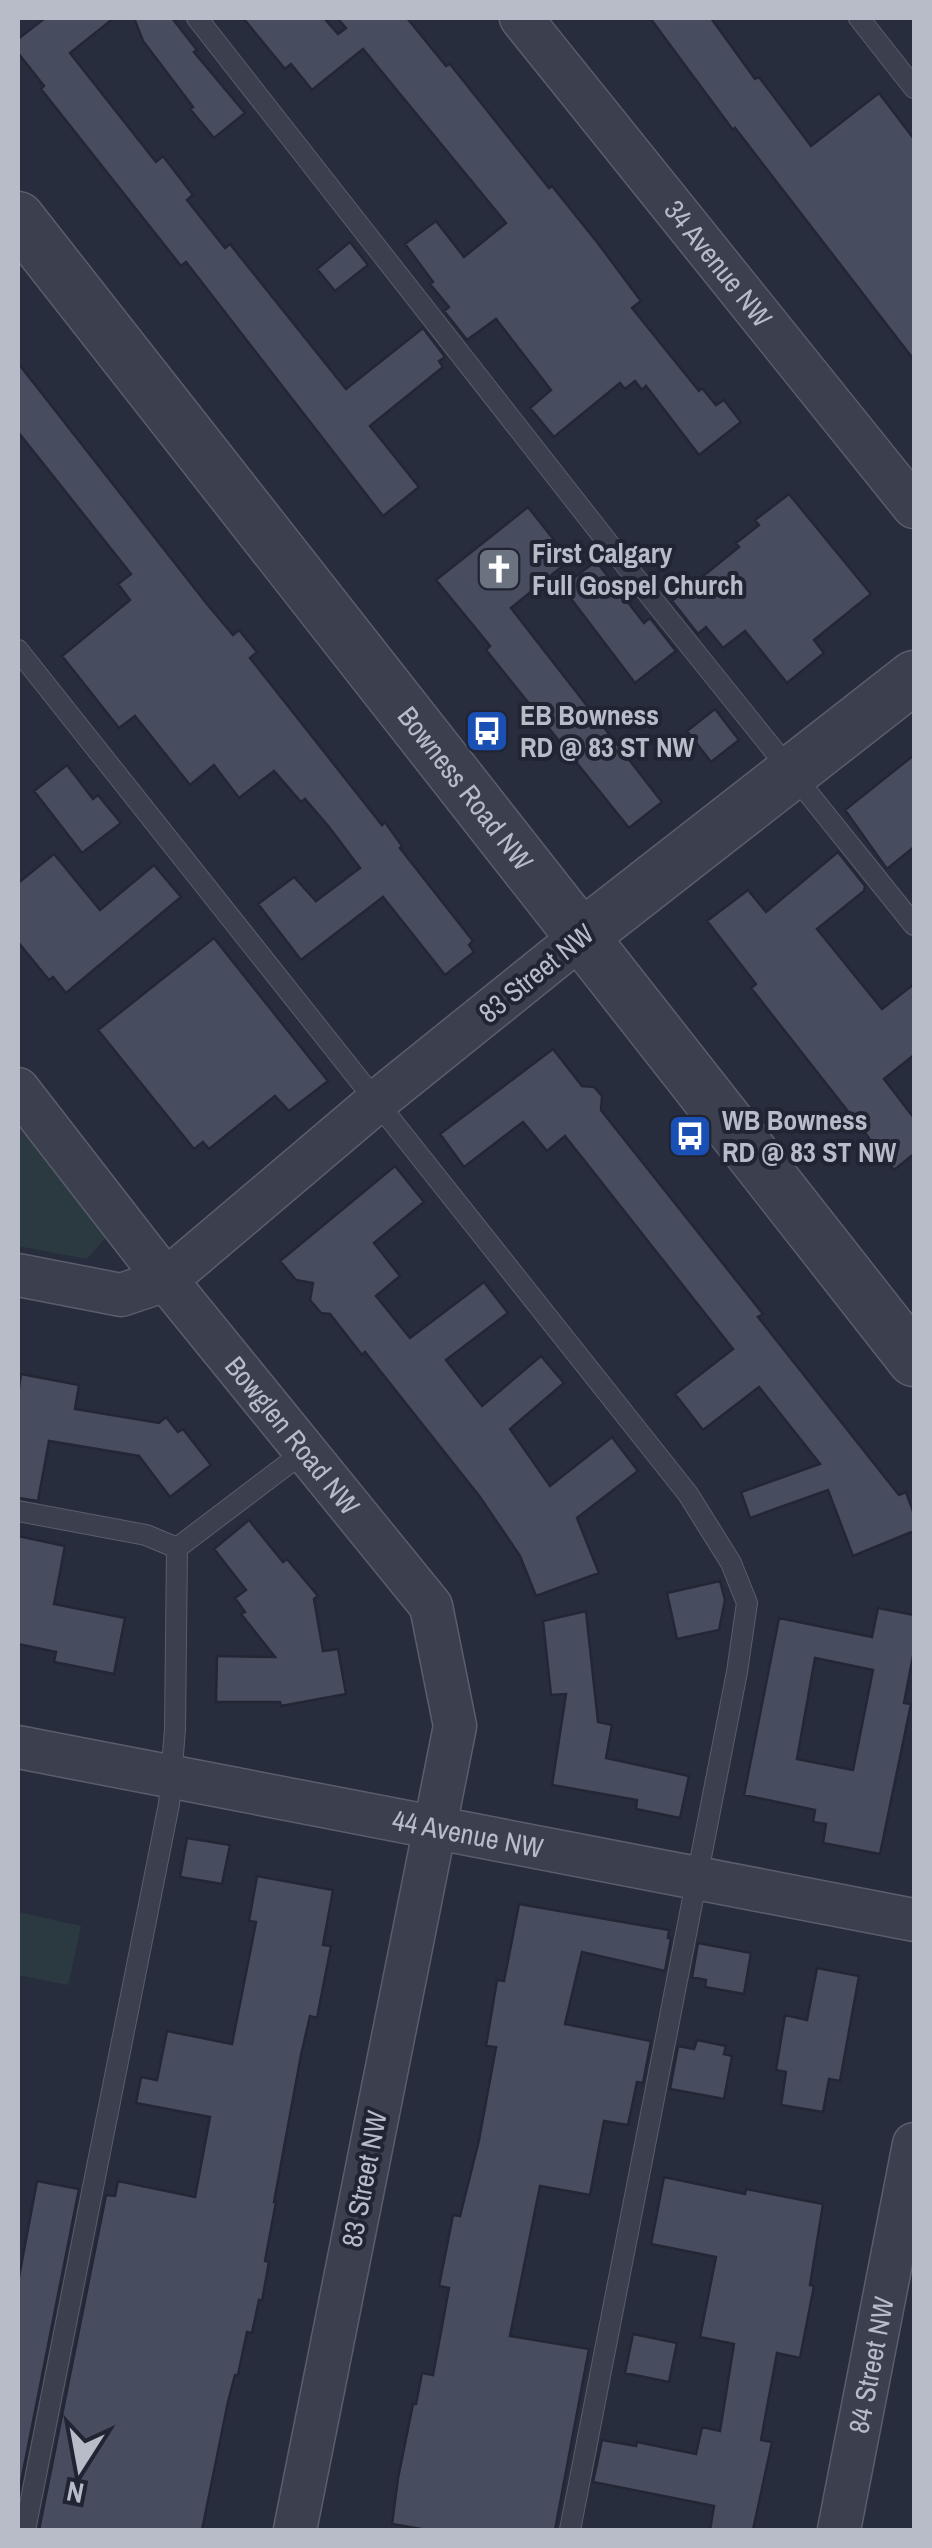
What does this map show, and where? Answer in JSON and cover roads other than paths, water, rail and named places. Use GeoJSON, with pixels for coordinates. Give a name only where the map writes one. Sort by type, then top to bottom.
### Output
{"type":"FeatureCollection","features":[{"type":"Feature","properties":{"kind":"street","name":"34 Avenue NW"},"geometry":{"type":"LineString","coordinates":[[521,18],[914,507]]}},
{"type":"Feature","properties":{"kind":"street","name":"Bowness Road NW"},"geometry":{"type":"LineString","coordinates":[[18,218],[914,1360]]}},
{"type":"Feature","properties":{"kind":"street","name":"83 Street NW"},"geometry":{"type":"LineString","coordinates":[[166,1280],[376,1102],[581,936],[914,676]]}},
{"type":"Feature","properties":{"kind":"street","name":"Bowglen Road NW"},"geometry":{"type":"LineString","coordinates":[[18,1089],[166,1280],[431,1606],[455,1726],[433,1828]]}},
{"type":"Feature","properties":{"kind":"street"},"geometry":{"type":"LineString","coordinates":[[18,1275],[121,1295],[166,1280]]}},
{"type":"Feature","properties":{"kind":"street","name":"44 Avenue NW"},"geometry":{"type":"LineString","coordinates":[[18,1747],[914,1920]]}},
{"type":"Feature","properties":{"kind":"street","name":"83 Street NW"},"geometry":{"type":"LineString","coordinates":[[295,2530],[433,1828]]}},
{"type":"Feature","properties":{"kind":"street","name":"84 Street NW"},"geometry":{"type":"LineString","coordinates":[[839,2530],[914,2144]]}},
{"type":"Feature","properties":{"kind":"lane"},"geometry":{"type":"LineString","coordinates":[[197,18],[638,581],[914,924]]}},
{"type":"Feature","properties":{"kind":"lane"},"geometry":{"type":"LineString","coordinates":[[859,18],[914,88]]}},
{"type":"Feature","properties":{"kind":"lane"},"geometry":{"type":"LineString","coordinates":[[18,650],[688,1494],[732,1563],[747,1603],[570,2530]]}},
{"type":"Feature","properties":{"kind":"lane"},"geometry":{"type":"LineString","coordinates":[[177,1548],[305,1451]]}},
{"type":"Feature","properties":{"kind":"lane"},"geometry":{"type":"LineString","coordinates":[[18,1510],[146,1535],[177,1548]]}},
{"type":"Feature","properties":{"kind":"lane"},"geometry":{"type":"LineString","coordinates":[[25,2530],[169,1804],[177,1548]]}},
{"type":"Feature","properties":{"kind":"place","name":"First Calgary Full Gospel Church"},"geometry":{"type":"Point","coordinates":[499,569]}},
{"type":"Feature","properties":{"kind":"place","name":"EB Bowness RD @ 83 ST NW"},"geometry":{"type":"Point","coordinates":[487,731]}},
{"type":"Feature","properties":{"kind":"place","name":"WB Bowness RD @ 83 ST NW"},"geometry":{"type":"Point","coordinates":[690,1136]}}]}
